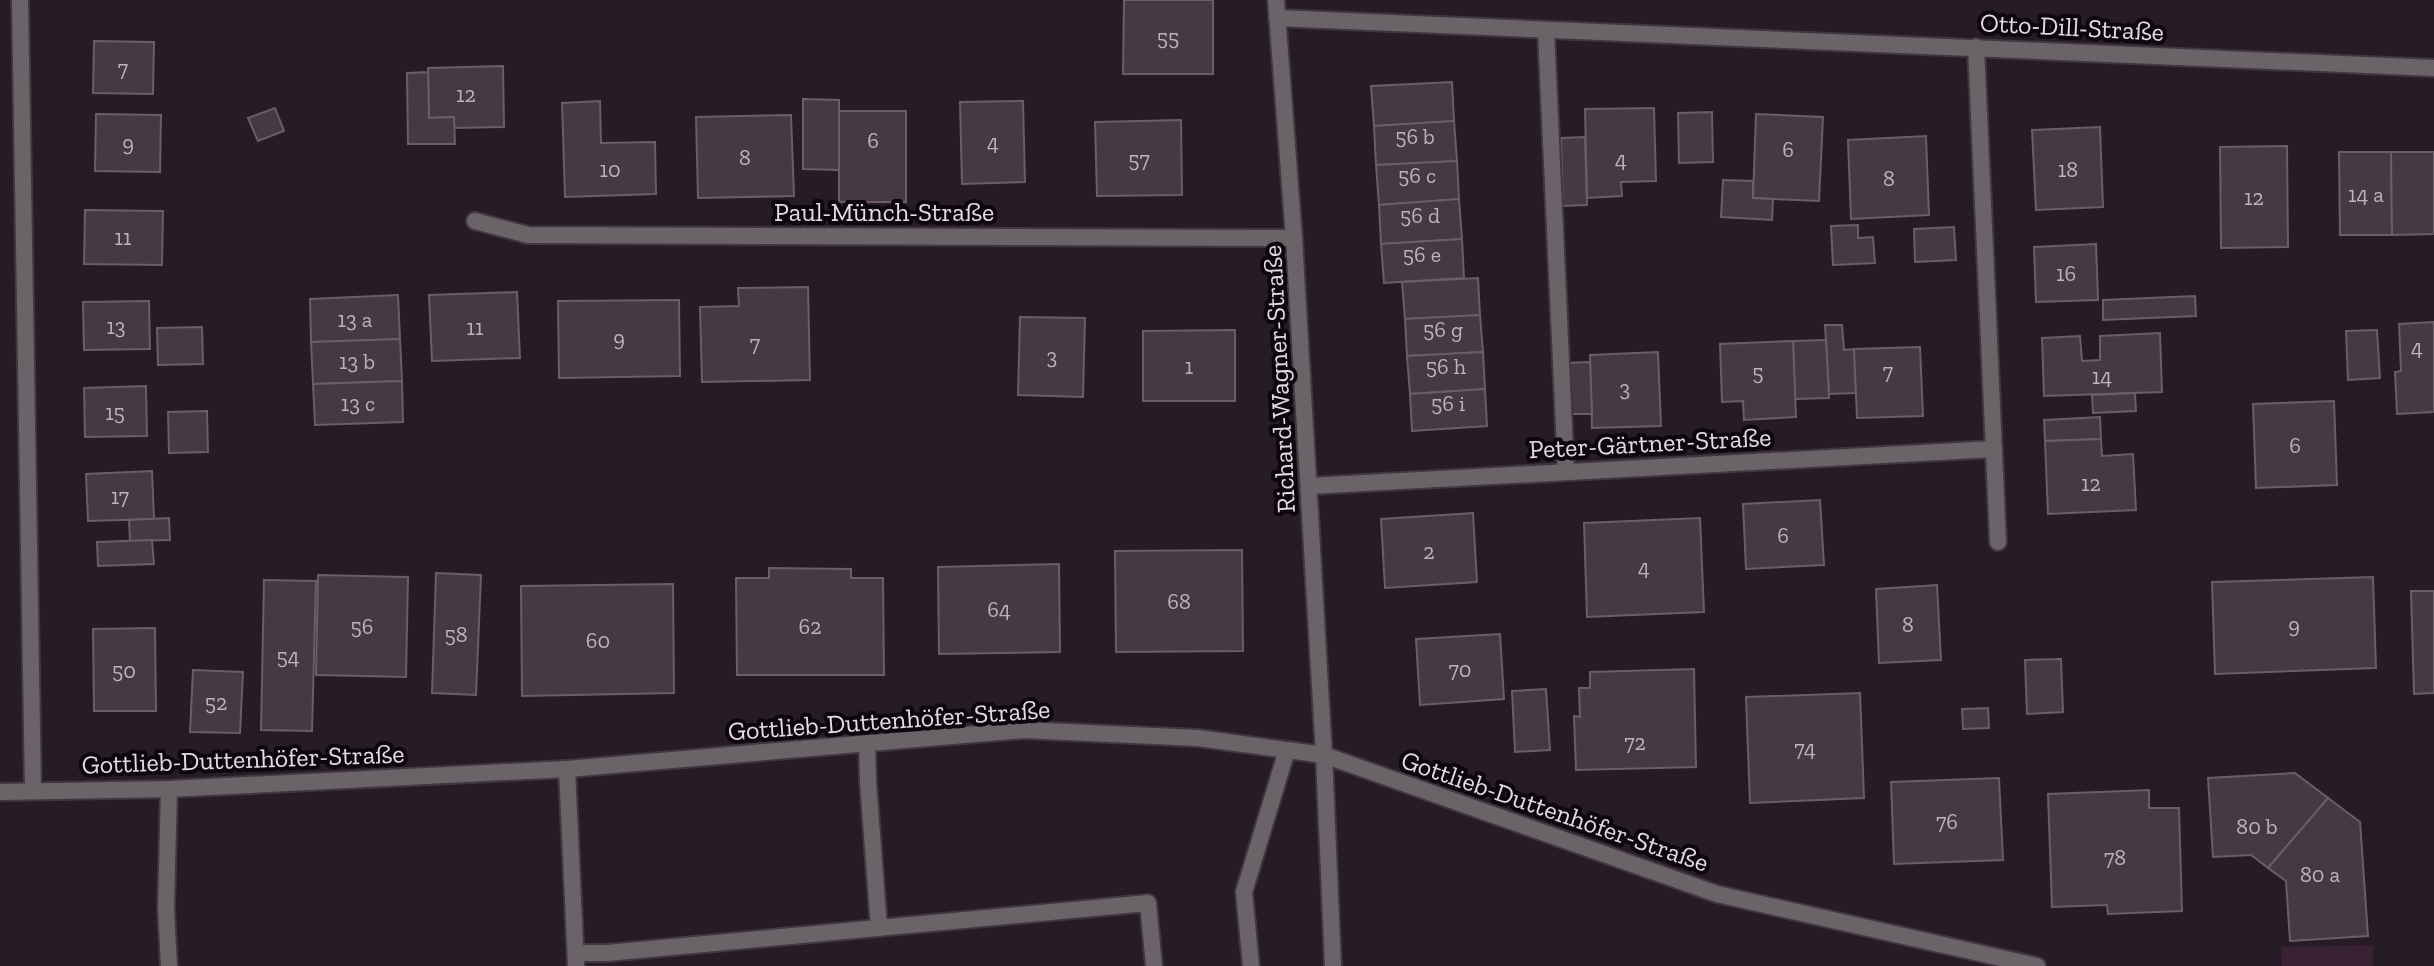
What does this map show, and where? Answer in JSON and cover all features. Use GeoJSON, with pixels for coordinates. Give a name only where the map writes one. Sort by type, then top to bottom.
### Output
{"type":"FeatureCollection","features":[{"type":"Feature","properties":{"kind":"street"},"geometry":{"type":"LineString","coordinates":[[20,0],[33,791]]}},
{"type":"Feature","properties":{"kind":"street","name":"Richard-Wagner-Straße"},"geometry":{"type":"LineString","coordinates":[[1276,0],[1309,486],[1333,966]]}},
{"type":"Feature","properties":{"kind":"street","name":"Otto-Dill-Straße"},"geometry":{"type":"LineString","coordinates":[[1277,18],[2434,68]]}},
{"type":"Feature","properties":{"kind":"street"},"geometry":{"type":"LineString","coordinates":[[1546,31],[1566,472]]}},
{"type":"Feature","properties":{"kind":"street"},"geometry":{"type":"LineString","coordinates":[[1976,47],[1998,542]]}},
{"type":"Feature","properties":{"kind":"street","name":"Paul-Münch-Straße"},"geometry":{"type":"LineString","coordinates":[[475,221],[528,235],[1294,238]]}},
{"type":"Feature","properties":{"kind":"street","name":"Peter-Gärtner-Straße"},"geometry":{"type":"LineString","coordinates":[[1309,486],[1994,449]]}},
{"type":"Feature","properties":{"kind":"street","name":"Gottlieb-Duttenhöfer-Straße"},"geometry":{"type":"LineString","coordinates":[[0,792],[169,789],[567,769],[1023,730],[1198,738],[1324,755],[1717,894],[2037,966]]}},
{"type":"Feature","properties":{"kind":"street"},"geometry":{"type":"LineString","coordinates":[[867,743],[879,928]]}},
{"type":"Feature","properties":{"kind":"street"},"geometry":{"type":"LineString","coordinates":[[1251,966],[1244,892],[1287,750]]}},
{"type":"Feature","properties":{"kind":"street"},"geometry":{"type":"LineString","coordinates":[[567,769],[576,960],[607,953],[1148,903],[1154,966]]}},
{"type":"Feature","properties":{"kind":"street"},"geometry":{"type":"LineString","coordinates":[[169,789],[166,908],[169,966]]}},
{"type":"Feature","properties":{"kind":"shaded area"},"geometry":{"type":"Polygon","coordinates":[[[2373,945],[2373,966],[2282,966],[2281,947],[2373,945]]]}},
{"type":"Feature","properties":{"kind":"building"},"geometry":{"type":"Polygon","coordinates":[[[1124,0],[1213,0],[1213,74],[1123,74],[1124,0]]]}},
{"type":"Feature","properties":{"kind":"building"},"geometry":{"type":"Polygon","coordinates":[[[94,41],[154,42],[153,94],[93,93],[94,41]]]}},
{"type":"Feature","properties":{"kind":"building"},"geometry":{"type":"Polygon","coordinates":[[[503,66],[504,127],[454,128],[454,117],[429,118],[428,68],[503,66]]]}},
{"type":"Feature","properties":{"kind":"building"},"geometry":{"type":"Polygon","coordinates":[[[428,72],[429,118],[454,117],[455,144],[408,144],[407,73],[428,72]]]}},
{"type":"Feature","properties":{"kind":"building"},"geometry":{"type":"Polygon","coordinates":[[[1452,82],[1454,121],[1374,126],[1371,86],[1452,82]]]}},
{"type":"Feature","properties":{"kind":"building"},"geometry":{"type":"Polygon","coordinates":[[[803,99],[839,100],[839,170],[803,169],[803,99]]]}},
{"type":"Feature","properties":{"kind":"building"},"geometry":{"type":"Polygon","coordinates":[[[600,101],[601,143],[655,142],[656,194],[565,197],[562,103],[600,101]]]}},
{"type":"Feature","properties":{"kind":"building"},"geometry":{"type":"Polygon","coordinates":[[[1023,101],[1025,182],[962,184],[960,102],[1023,101]]]}},
{"type":"Feature","properties":{"kind":"building"},"geometry":{"type":"Polygon","coordinates":[[[275,108],[284,131],[258,141],[248,118],[275,108]]]}},
{"type":"Feature","properties":{"kind":"building"},"geometry":{"type":"Polygon","coordinates":[[[1654,108],[1656,181],[1621,182],[1622,196],[1587,198],[1585,109],[1654,108]]]}},
{"type":"Feature","properties":{"kind":"building"},"geometry":{"type":"Polygon","coordinates":[[[839,111],[906,111],[906,202],[839,202],[839,111]]]}},
{"type":"Feature","properties":{"kind":"building"},"geometry":{"type":"Polygon","coordinates":[[[1712,112],[1713,162],[1679,163],[1678,113],[1712,112]]]}},
{"type":"Feature","properties":{"kind":"building"},"geometry":{"type":"Polygon","coordinates":[[[96,114],[161,115],[160,172],[95,171],[96,114]]]}},
{"type":"Feature","properties":{"kind":"building"},"geometry":{"type":"Polygon","coordinates":[[[1756,114],[1823,117],[1819,201],[1753,198],[1756,114]]]}},
{"type":"Feature","properties":{"kind":"building"},"geometry":{"type":"Polygon","coordinates":[[[791,115],[794,196],[698,198],[696,117],[791,115]]]}},
{"type":"Feature","properties":{"kind":"building"},"geometry":{"type":"Polygon","coordinates":[[[1181,120],[1182,195],[1097,196],[1095,122],[1181,120]]]}},
{"type":"Feature","properties":{"kind":"building"},"geometry":{"type":"Polygon","coordinates":[[[1454,121],[1457,161],[1376,165],[1374,126],[1454,121]]]}},
{"type":"Feature","properties":{"kind":"building"},"geometry":{"type":"Polygon","coordinates":[[[2100,127],[2103,207],[2036,210],[2032,130],[2100,127]]]}},
{"type":"Feature","properties":{"kind":"building"},"geometry":{"type":"Polygon","coordinates":[[[1926,136],[1929,215],[1851,219],[1848,140],[1926,136]]]}},
{"type":"Feature","properties":{"kind":"building"},"geometry":{"type":"Polygon","coordinates":[[[1585,137],[1587,205],[1563,206],[1561,138],[1585,137]]]}},
{"type":"Feature","properties":{"kind":"building"},"geometry":{"type":"Polygon","coordinates":[[[2287,146],[2288,247],[2221,248],[2220,147],[2287,146]]]}},
{"type":"Feature","properties":{"kind":"building"},"geometry":{"type":"Polygon","coordinates":[[[2339,152],[2391,152],[2392,235],[2340,235],[2339,152]]]}},
{"type":"Feature","properties":{"kind":"building"},"geometry":{"type":"Polygon","coordinates":[[[2391,152],[2434,152],[2434,234],[2392,235],[2391,152]]]}},
{"type":"Feature","properties":{"kind":"building"},"geometry":{"type":"Polygon","coordinates":[[[1457,161],[1459,199],[1379,205],[1376,165],[1457,161]]]}},
{"type":"Feature","properties":{"kind":"building"},"geometry":{"type":"Polygon","coordinates":[[[1723,180],[1753,181],[1753,198],[1773,199],[1772,220],[1721,217],[1723,180]]]}},
{"type":"Feature","properties":{"kind":"building"},"geometry":{"type":"Polygon","coordinates":[[[1459,199],[1462,239],[1381,244],[1379,205],[1459,199]]]}},
{"type":"Feature","properties":{"kind":"building"},"geometry":{"type":"Polygon","coordinates":[[[85,210],[163,211],[162,265],[84,264],[85,210]]]}},
{"type":"Feature","properties":{"kind":"building"},"geometry":{"type":"Polygon","coordinates":[[[1858,225],[1858,238],[1873,237],[1875,263],[1833,265],[1831,226],[1858,225]]]}},
{"type":"Feature","properties":{"kind":"building"},"geometry":{"type":"Polygon","coordinates":[[[1954,227],[1956,260],[1915,262],[1914,229],[1954,227]]]}},
{"type":"Feature","properties":{"kind":"building"},"geometry":{"type":"Polygon","coordinates":[[[1462,239],[1464,278],[1384,283],[1381,244],[1462,239]]]}},
{"type":"Feature","properties":{"kind":"building"},"geometry":{"type":"Polygon","coordinates":[[[2096,244],[2098,300],[2036,302],[2034,247],[2096,244]]]}},
{"type":"Feature","properties":{"kind":"building"},"geometry":{"type":"Polygon","coordinates":[[[1478,278],[1480,315],[1405,319],[1402,282],[1478,278]]]}},
{"type":"Feature","properties":{"kind":"building"},"geometry":{"type":"Polygon","coordinates":[[[808,287],[810,380],[702,382],[700,307],[739,306],[738,288],[808,287]]]}},
{"type":"Feature","properties":{"kind":"building"},"geometry":{"type":"Polygon","coordinates":[[[517,292],[520,358],[432,361],[429,295],[517,292]]]}},
{"type":"Feature","properties":{"kind":"building"},"geometry":{"type":"Polygon","coordinates":[[[398,295],[400,339],[311,342],[310,299],[398,295]]]}},
{"type":"Feature","properties":{"kind":"building"},"geometry":{"type":"Polygon","coordinates":[[[2195,296],[2196,316],[2103,320],[2103,300],[2195,296]]]}},
{"type":"Feature","properties":{"kind":"building"},"geometry":{"type":"Polygon","coordinates":[[[679,300],[680,376],[559,378],[558,301],[679,300]]]}},
{"type":"Feature","properties":{"kind":"building"},"geometry":{"type":"Polygon","coordinates":[[[149,301],[150,349],[84,350],[83,302],[149,301]]]}},
{"type":"Feature","properties":{"kind":"building"},"geometry":{"type":"Polygon","coordinates":[[[1480,315],[1483,352],[1407,356],[1405,319],[1480,315]]]}},
{"type":"Feature","properties":{"kind":"building"},"geometry":{"type":"Polygon","coordinates":[[[1020,317],[1085,318],[1083,397],[1018,395],[1020,317]]]}},
{"type":"Feature","properties":{"kind":"building"},"geometry":{"type":"Polygon","coordinates":[[[2434,322],[2434,412],[2397,414],[2395,372],[2401,371],[2399,324],[2434,322]]]}},
{"type":"Feature","properties":{"kind":"building"},"geometry":{"type":"Polygon","coordinates":[[[1825,325],[1842,325],[1844,350],[1854,349],[1856,393],[1829,394],[1825,325]]]}},
{"type":"Feature","properties":{"kind":"building"},"geometry":{"type":"Polygon","coordinates":[[[202,327],[203,364],[158,365],[157,328],[202,327]]]}},
{"type":"Feature","properties":{"kind":"building"},"geometry":{"type":"Polygon","coordinates":[[[1235,330],[1235,401],[1143,401],[1143,331],[1235,330]]]}},
{"type":"Feature","properties":{"kind":"building"},"geometry":{"type":"Polygon","coordinates":[[[2377,330],[2380,378],[2348,380],[2346,331],[2377,330]]]}},
{"type":"Feature","properties":{"kind":"building"},"geometry":{"type":"Polygon","coordinates":[[[2160,333],[2162,392],[2044,396],[2042,338],[2080,336],[2082,361],[2100,360],[2100,336],[2160,333]]]}},
{"type":"Feature","properties":{"kind":"building"},"geometry":{"type":"Polygon","coordinates":[[[400,339],[402,381],[313,384],[311,342],[400,339]]]}},
{"type":"Feature","properties":{"kind":"building"},"geometry":{"type":"Polygon","coordinates":[[[1826,340],[1829,398],[1795,399],[1793,341],[1826,340]]]}},
{"type":"Feature","properties":{"kind":"building"},"geometry":{"type":"Polygon","coordinates":[[[1793,341],[1796,417],[1744,420],[1743,401],[1722,402],[1720,344],[1793,341]]]}},
{"type":"Feature","properties":{"kind":"building"},"geometry":{"type":"Polygon","coordinates":[[[1920,347],[1923,416],[1857,418],[1854,349],[1920,347]]]}},
{"type":"Feature","properties":{"kind":"building"},"geometry":{"type":"Polygon","coordinates":[[[1483,352],[1485,389],[1410,394],[1407,356],[1483,352]]]}},
{"type":"Feature","properties":{"kind":"building"},"geometry":{"type":"Polygon","coordinates":[[[1658,352],[1661,426],[1592,428],[1590,355],[1658,352]]]}},
{"type":"Feature","properties":{"kind":"building"},"geometry":{"type":"Polygon","coordinates":[[[1590,362],[1592,414],[1569,414],[1567,363],[1590,362]]]}},
{"type":"Feature","properties":{"kind":"building"},"geometry":{"type":"Polygon","coordinates":[[[402,381],[403,422],[315,425],[313,384],[402,381]]]}},
{"type":"Feature","properties":{"kind":"building"},"geometry":{"type":"Polygon","coordinates":[[[146,386],[147,436],[85,437],[84,388],[146,386]]]}},
{"type":"Feature","properties":{"kind":"building"},"geometry":{"type":"Polygon","coordinates":[[[1485,389],[1487,426],[1412,431],[1410,394],[1485,389]]]}},
{"type":"Feature","properties":{"kind":"building"},"geometry":{"type":"Polygon","coordinates":[[[2135,393],[2136,411],[2093,413],[2092,395],[2135,393]]]}},
{"type":"Feature","properties":{"kind":"building"},"geometry":{"type":"Polygon","coordinates":[[[2334,401],[2337,485],[2256,488],[2253,404],[2334,401]]]}},
{"type":"Feature","properties":{"kind":"building"},"geometry":{"type":"Polygon","coordinates":[[[207,411],[208,452],[169,453],[168,412],[207,411]]]}},
{"type":"Feature","properties":{"kind":"building"},"geometry":{"type":"Polygon","coordinates":[[[2100,417],[2101,439],[2045,441],[2044,420],[2100,417]]]}},
{"type":"Feature","properties":{"kind":"building"},"geometry":{"type":"Polygon","coordinates":[[[2101,439],[2102,456],[2133,454],[2136,510],[2048,514],[2045,441],[2101,439]]]}},
{"type":"Feature","properties":{"kind":"building"},"geometry":{"type":"Polygon","coordinates":[[[152,471],[154,519],[88,521],[86,474],[152,471]]]}},
{"type":"Feature","properties":{"kind":"building"},"geometry":{"type":"Polygon","coordinates":[[[1820,500],[1824,565],[1746,569],[1743,504],[1820,500]]]}},
{"type":"Feature","properties":{"kind":"building"},"geometry":{"type":"Polygon","coordinates":[[[1473,513],[1477,582],[1385,588],[1381,519],[1473,513]]]}},
{"type":"Feature","properties":{"kind":"building"},"geometry":{"type":"Polygon","coordinates":[[[169,518],[170,540],[130,541],[129,520],[169,518]]]}},
{"type":"Feature","properties":{"kind":"building"},"geometry":{"type":"Polygon","coordinates":[[[1700,518],[1704,612],[1587,617],[1584,523],[1700,518]]]}},
{"type":"Feature","properties":{"kind":"building"},"geometry":{"type":"Polygon","coordinates":[[[152,540],[154,564],[98,566],[97,542],[152,540]]]}},
{"type":"Feature","properties":{"kind":"building"},"geometry":{"type":"Polygon","coordinates":[[[1242,550],[1243,651],[1116,652],[1115,551],[1242,550]]]}},
{"type":"Feature","properties":{"kind":"building"},"geometry":{"type":"Polygon","coordinates":[[[1059,564],[1060,652],[939,654],[938,567],[1059,564]]]}},
{"type":"Feature","properties":{"kind":"building"},"geometry":{"type":"Polygon","coordinates":[[[769,568],[851,569],[851,578],[883,578],[884,675],[737,675],[736,578],[769,578],[769,568]]]}},
{"type":"Feature","properties":{"kind":"building"},"geometry":{"type":"Polygon","coordinates":[[[436,573],[481,575],[476,695],[432,693],[436,573]]]}},
{"type":"Feature","properties":{"kind":"building"},"geometry":{"type":"Polygon","coordinates":[[[318,575],[408,577],[406,677],[316,675],[318,575]]]}},
{"type":"Feature","properties":{"kind":"building"},"geometry":{"type":"Polygon","coordinates":[[[2373,577],[2376,668],[2215,674],[2212,582],[2373,577]]]}},
{"type":"Feature","properties":{"kind":"building"},"geometry":{"type":"Polygon","coordinates":[[[264,580],[316,581],[312,731],[261,730],[264,580]]]}},
{"type":"Feature","properties":{"kind":"building"},"geometry":{"type":"Polygon","coordinates":[[[673,584],[674,693],[522,696],[521,586],[673,584]]]}},
{"type":"Feature","properties":{"kind":"building"},"geometry":{"type":"Polygon","coordinates":[[[1937,585],[1941,660],[1879,663],[1876,589],[1937,585]]]}},
{"type":"Feature","properties":{"kind":"building"},"geometry":{"type":"Polygon","coordinates":[[[2411,591],[2434,591],[2434,693],[2414,694],[2411,591]]]}},
{"type":"Feature","properties":{"kind":"building"},"geometry":{"type":"Polygon","coordinates":[[[155,628],[156,711],[94,711],[93,629],[155,628]]]}},
{"type":"Feature","properties":{"kind":"building"},"geometry":{"type":"Polygon","coordinates":[[[1500,634],[1504,699],[1420,705],[1416,639],[1500,634]]]}},
{"type":"Feature","properties":{"kind":"building"},"geometry":{"type":"Polygon","coordinates":[[[2061,659],[2063,712],[2027,714],[2025,660],[2061,659]]]}},
{"type":"Feature","properties":{"kind":"building"},"geometry":{"type":"Polygon","coordinates":[[[1694,669],[1696,767],[1576,770],[1574,716],[1580,717],[1579,688],[1590,688],[1590,672],[1694,669]]]}},
{"type":"Feature","properties":{"kind":"building"},"geometry":{"type":"Polygon","coordinates":[[[193,670],[243,672],[240,733],[190,732],[193,670]]]}},
{"type":"Feature","properties":{"kind":"building"},"geometry":{"type":"Polygon","coordinates":[[[1546,689],[1550,750],[1515,752],[1512,691],[1546,689]]]}},
{"type":"Feature","properties":{"kind":"building"},"geometry":{"type":"Polygon","coordinates":[[[1860,693],[1864,798],[1750,803],[1746,697],[1860,693]]]}},
{"type":"Feature","properties":{"kind":"building"},"geometry":{"type":"Polygon","coordinates":[[[1988,708],[1989,728],[1963,729],[1962,709],[1988,708]]]}},
{"type":"Feature","properties":{"kind":"building"},"geometry":{"type":"Polygon","coordinates":[[[2295,773],[2328,798],[2268,868],[2251,855],[2213,857],[2208,778],[2295,773]]]}},
{"type":"Feature","properties":{"kind":"building"},"geometry":{"type":"Polygon","coordinates":[[[1999,778],[2003,860],[1894,864],[1891,782],[1999,778]]]}},
{"type":"Feature","properties":{"kind":"building"},"geometry":{"type":"Polygon","coordinates":[[[2149,790],[2149,808],[2179,808],[2182,911],[2108,914],[2107,905],[2052,907],[2048,794],[2149,790]]]}},
{"type":"Feature","properties":{"kind":"building"},"geometry":{"type":"Polygon","coordinates":[[[2328,798],[2360,822],[2368,936],[2290,941],[2286,881],[2268,868],[2328,798]]]}}]}
